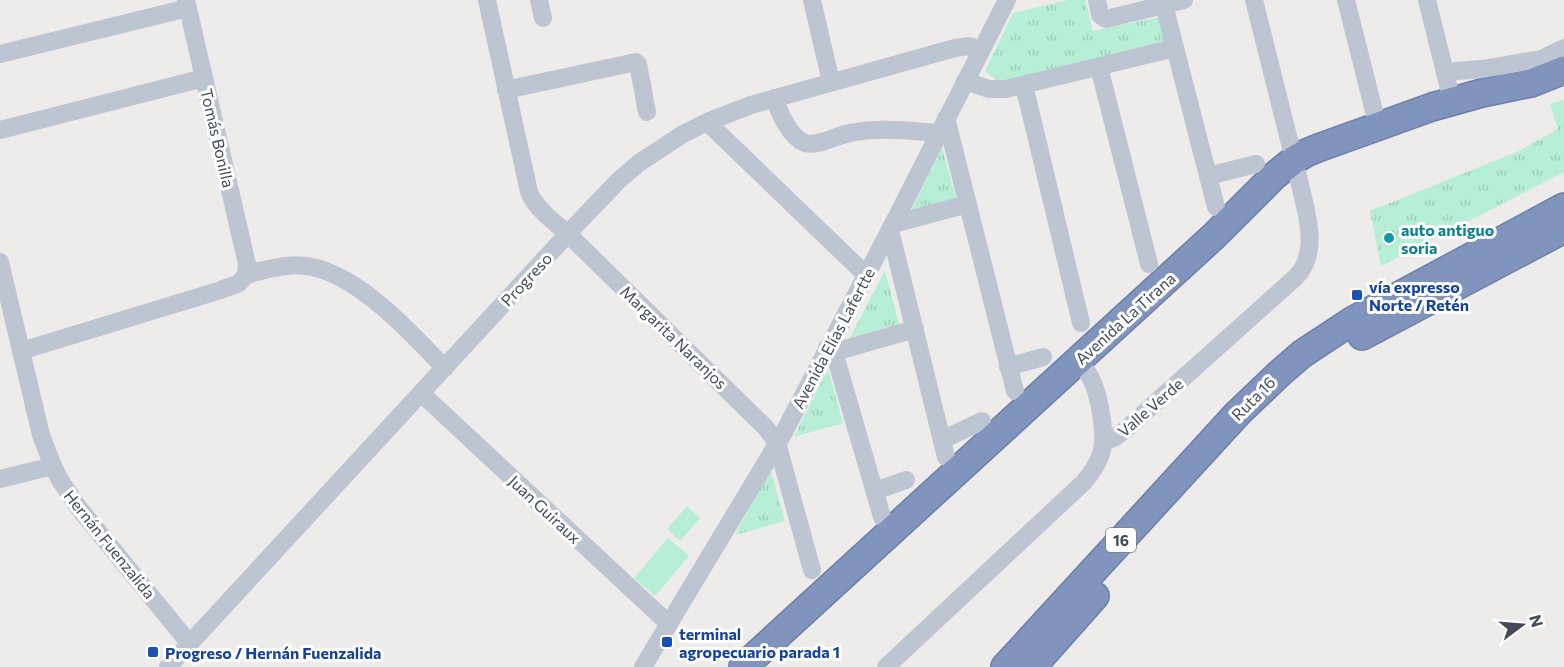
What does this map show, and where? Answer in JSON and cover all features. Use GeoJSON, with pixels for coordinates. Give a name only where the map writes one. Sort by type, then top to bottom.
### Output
{"type":"FeatureCollection","features":[{"type":"Feature","properties":{"kind":"highway","name":"Avenida La Tirana"},"geometry":{"type":"LineString","coordinates":[[767,667],[1083,367],[1274,176],[1296,167],[1318,148],[1452,101],[1531,83],[1561,85]]}},
{"type":"Feature","properties":{"kind":"highway","name":"Avenida La Tirana"},"geometry":{"type":"LineString","coordinates":[[1296,167],[1306,169],[1436,120],[1467,111],[1532,98],[1561,85]]}},
{"type":"Feature","properties":{"kind":"highway","name":"Ruta 16"},"geometry":{"type":"LineString","coordinates":[[1005,667],[1238,413],[1280,373],[1318,343],[1352,321],[1564,207]]}},
{"type":"Feature","properties":{"kind":"highway","name":"Ruta 16"},"geometry":{"type":"LineString","coordinates":[[1032,667],[1250,424],[1290,386],[1319,363],[1358,338],[1564,229]]}},
{"type":"Feature","properties":{"kind":"highway","name":"Avenida La Tirana"},"geometry":{"type":"LineString","coordinates":[[743,667],[1083,367]]}},
{"type":"Feature","properties":{"kind":"street","name":"Margarita Naranjos"},"geometry":{"type":"LineString","coordinates":[[487,0],[529,192],[538,208],[568,234],[766,428],[777,443]]}},
{"type":"Feature","properties":{"kind":"street"},"geometry":{"type":"LineString","coordinates":[[812,0],[831,82]]}},
{"type":"Feature","properties":{"kind":"street","name":"Avenida Elías Lafertte"},"geometry":{"type":"LineString","coordinates":[[643,667],[830,350],[1007,0]]}},
{"type":"Feature","properties":{"kind":"street"},"geometry":{"type":"LineString","coordinates":[[1096,0],[1103,18],[1109,19],[1184,0]]}},
{"type":"Feature","properties":{"kind":"street","name":"Valle Verde"},"geometry":{"type":"LineString","coordinates":[[886,667],[1084,482],[1098,462],[1104,442],[1125,430],[1304,268],[1308,257],[1309,231],[1296,167],[1254,0]]}},
{"type":"Feature","properties":{"kind":"street"},"geometry":{"type":"LineString","coordinates":[[1346,0],[1378,127]]}},
{"type":"Feature","properties":{"kind":"street"},"geometry":{"type":"LineString","coordinates":[[1427,0],[1452,101]]}},
{"type":"Feature","properties":{"kind":"street"},"geometry":{"type":"LineString","coordinates":[[0,54],[187,4]]}},
{"type":"Feature","properties":{"kind":"street","name":"Tomás Bonilla"},"geometry":{"type":"LineString","coordinates":[[187,4],[247,264],[246,276]]}},
{"type":"Feature","properties":{"kind":"street"},"geometry":{"type":"LineString","coordinates":[[1164,5],[1216,207]]}},
{"type":"Feature","properties":{"kind":"street","name":"Progreso"},"geometry":{"type":"LineString","coordinates":[[168,667],[568,234],[632,168],[661,148],[707,122],[751,105],[956,48],[969,46],[981,50]]}},
{"type":"Feature","properties":{"kind":"street"},"geometry":{"type":"LineString","coordinates":[[965,81],[989,89],[1006,88],[1175,48]]}},
{"type":"Feature","properties":{"kind":"street"},"geometry":{"type":"LineString","coordinates":[[1445,72],[1482,69],[1541,58],[1564,48]]}},
{"type":"Feature","properties":{"kind":"street"},"geometry":{"type":"LineString","coordinates":[[506,90],[636,62],[647,112]]}},
{"type":"Feature","properties":{"kind":"street"},"geometry":{"type":"LineString","coordinates":[[1098,67],[1149,264]]}},
{"type":"Feature","properties":{"kind":"street"},"geometry":{"type":"LineString","coordinates":[[0,130],[204,78]]}},
{"type":"Feature","properties":{"kind":"street"},"geometry":{"type":"LineString","coordinates":[[1024,85],[1081,323]]}},
{"type":"Feature","properties":{"kind":"street"},"geometry":{"type":"LineString","coordinates":[[774,98],[788,127],[798,138],[809,144],[858,131],[942,125],[968,204],[1015,391]]}},
{"type":"Feature","properties":{"kind":"street"},"geometry":{"type":"LineString","coordinates":[[707,122],[866,275]]}},
{"type":"Feature","properties":{"kind":"street"},"geometry":{"type":"LineString","coordinates":[[1208,176],[1256,164]]}},
{"type":"Feature","properties":{"kind":"street"},"geometry":{"type":"LineString","coordinates":[[968,204],[891,227],[944,448],[982,421]]}},
{"type":"Feature","properties":{"kind":"street","name":"Hernán Fuenzalida"},"geometry":{"type":"LineString","coordinates":[[0,262],[4,301],[21,351],[41,435],[53,466],[78,507],[190,644]]}},
{"type":"Feature","properties":{"kind":"street"},"geometry":{"type":"LineString","coordinates":[[21,351],[221,290],[237,284],[246,276],[296,265],[323,269],[367,293],[445,368]]}},
{"type":"Feature","properties":{"kind":"street"},"geometry":{"type":"LineString","coordinates":[[882,517],[830,350],[915,329]]}},
{"type":"Feature","properties":{"kind":"street"},"geometry":{"type":"LineString","coordinates":[[1008,367],[1043,357]]}},
{"type":"Feature","properties":{"kind":"street"},"geometry":{"type":"LineString","coordinates":[[1083,367],[1099,406],[1104,442]]}},
{"type":"Feature","properties":{"kind":"street","name":"Juan Guiraux"},"geometry":{"type":"LineString","coordinates":[[421,393],[669,624]]}},
{"type":"Feature","properties":{"kind":"street"},"geometry":{"type":"LineString","coordinates":[[777,443],[812,570]]}},
{"type":"Feature","properties":{"kind":"street"},"geometry":{"type":"LineString","coordinates":[[0,479],[53,466]]}},
{"type":"Feature","properties":{"kind":"street"},"geometry":{"type":"LineString","coordinates":[[875,491],[906,480]]}},
{"type":"Feature","properties":{"kind":"street"},"geometry":{"type":"LineString","coordinates":[[655,610],[691,589]]}},
{"type":"Feature","properties":{"kind":"green space"},"geometry":{"type":"Polygon","coordinates":[[[1068,0],[1085,0],[1093,31],[1159,17],[1165,45],[999,82],[985,71],[1013,13],[1068,0]]]}},
{"type":"Feature","properties":{"kind":"green space"},"geometry":{"type":"Polygon","coordinates":[[[1564,100],[1564,172],[1381,266],[1370,211],[1519,151],[1558,129],[1550,104],[1564,100]]]}},
{"type":"Feature","properties":{"kind":"green space"},"geometry":{"type":"Polygon","coordinates":[[[942,148],[957,202],[908,216],[942,148]]]}},
{"type":"Feature","properties":{"kind":"green space"},"geometry":{"type":"Polygon","coordinates":[[[885,270],[899,324],[850,338],[885,270]]]}},
{"type":"Feature","properties":{"kind":"green space"},"geometry":{"type":"Polygon","coordinates":[[[828,369],[843,423],[794,437],[828,369]]]}},
{"type":"Feature","properties":{"kind":"green space"},"geometry":{"type":"Polygon","coordinates":[[[770,467],[785,521],[735,535],[770,467]]]}},
{"type":"Feature","properties":{"kind":"green space"},"geometry":{"type":"Polygon","coordinates":[[[687,506],[700,518],[680,541],[667,529],[687,506]]]}},
{"type":"Feature","properties":{"kind":"green space"},"geometry":{"type":"Polygon","coordinates":[[[668,538],[689,556],[655,596],[634,578],[668,538]]]}},
{"type":"Feature","properties":{"kind":"place","name":"auto antiguo soria"},"geometry":{"type":"Point","coordinates":[1389,238]}},
{"type":"Feature","properties":{"kind":"place","name":"vía expresso Norte / Retén"},"geometry":{"type":"Point","coordinates":[1357,295]}},
{"type":"Feature","properties":{"kind":"place","name":"terminal agropecuario parada 1"},"geometry":{"type":"Point","coordinates":[667,642]}},
{"type":"Feature","properties":{"kind":"place","name":"Progreso / Hernán Fuenzalida"},"geometry":{"type":"Point","coordinates":[153,652]}}]}
